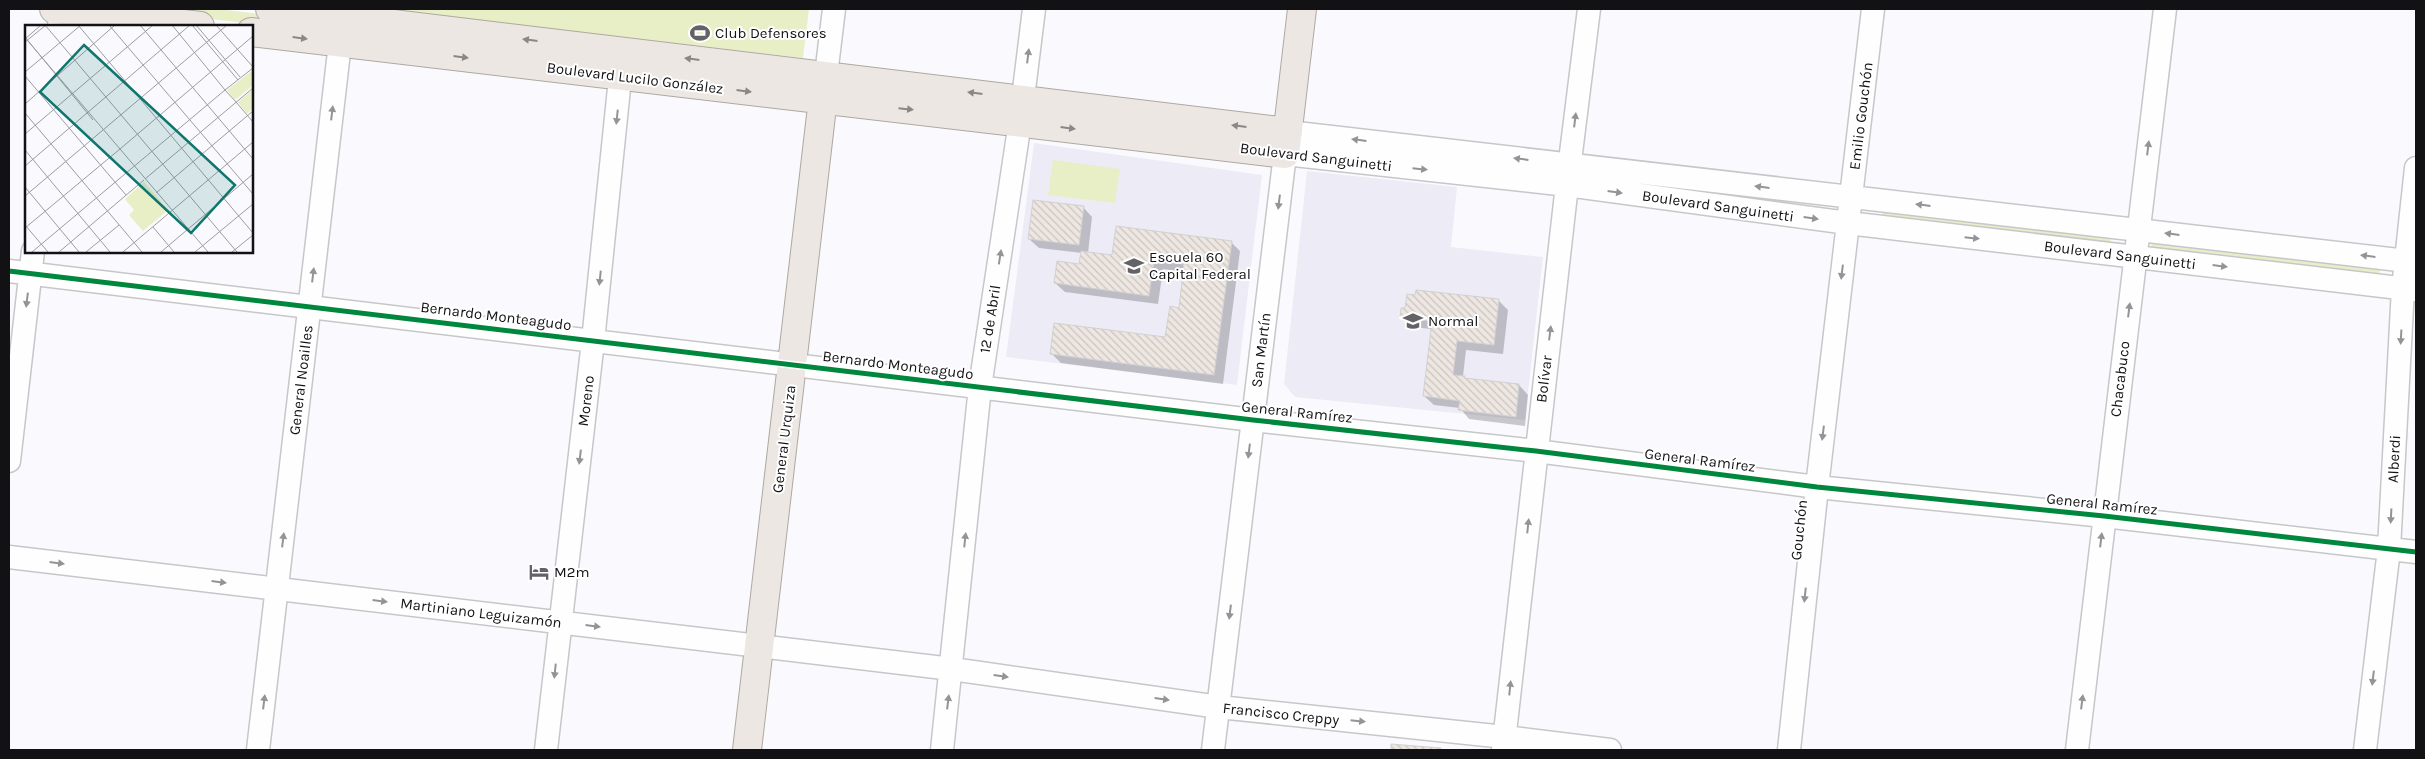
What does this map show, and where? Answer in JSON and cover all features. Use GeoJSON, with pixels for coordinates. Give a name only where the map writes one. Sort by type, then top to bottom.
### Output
{"type":"FeatureCollection","features":[{"type":"Feature","properties":{"kind":"main road","name":"Boulevard Lucilo González"},"geometry":{"type":"LineString","coordinates":[[270,9],[342,23],[622,64],[1021,110]]}},
{"type":"Feature","properties":{"kind":"main road","name":"San Martín"},"geometry":{"type":"LineString","coordinates":[[1286,143],[1302,9]]}},
{"type":"Feature","properties":{"kind":"main road"},"geometry":{"type":"LineString","coordinates":[[59,13],[189,25]]}},
{"type":"Feature","properties":{"kind":"main road","name":"Boulevard Lucilo González"},"geometry":{"type":"LineString","coordinates":[[252,32],[342,23]]}},
{"type":"Feature","properties":{"kind":"main road","name":"General Urquiza"},"geometry":{"type":"LineString","coordinates":[[747,750],[824,87]]}},
{"type":"Feature","properties":{"kind":"main road","name":"Boulevard Sanguinetti"},"geometry":{"type":"LineString","coordinates":[[1021,110],[1286,143]]}},
{"type":"Feature","properties":{"kind":"street","name":"General Urquiza"},"geometry":{"type":"LineString","coordinates":[[824,87],[834,9]]}},
{"type":"Feature","properties":{"kind":"street","name":"12 de Abril"},"geometry":{"type":"LineString","coordinates":[[942,750],[952,669],[980,387],[1034,9]]}},
{"type":"Feature","properties":{"kind":"street","name":"Bolívar"},"geometry":{"type":"LineString","coordinates":[[1504,743],[1536,451],[1589,9]]}},
{"type":"Feature","properties":{"kind":"street","name":"Emilio Gouchón"},"geometry":{"type":"LineString","coordinates":[[1848,224],[1873,9]]}},
{"type":"Feature","properties":{"kind":"street","name":"Chacabuco"},"geometry":{"type":"LineString","coordinates":[[2077,750],[2165,9]]}},
{"type":"Feature","properties":{"kind":"street","name":"General Noailles"},"geometry":{"type":"LineString","coordinates":[[258,750],[342,23]]}},
{"type":"Feature","properties":{"kind":"street","name":"Moreno"},"geometry":{"type":"LineString","coordinates":[[546,750],[593,341],[622,64]]}},
{"type":"Feature","properties":{"kind":"street","name":"Boulevard Sanguinetti"},"geometry":{"type":"LineString","coordinates":[[1286,143],[1568,175],[1851,197],[2411,261]]}},
{"type":"Feature","properties":{"kind":"street","name":"San Martín"},"geometry":{"type":"LineString","coordinates":[[1214,750],[1286,143]]}},
{"type":"Feature","properties":{"kind":"street","name":"Alberdi"},"geometry":{"type":"LineString","coordinates":[[2365,750],[2389,549],[2410,289],[2416,168]]}},
{"type":"Feature","properties":{"kind":"street","name":"Boulevard Sanguinetti"},"geometry":{"type":"LineString","coordinates":[[1568,175],[1848,224],[2410,289]]}},
{"type":"Feature","properties":{"kind":"street","name":"Gouchón"},"geometry":{"type":"LineString","coordinates":[[1789,750],[1816,487],[1848,224]]}},
{"type":"Feature","properties":{"kind":"street","name":"Bernardo Monteagudo"},"geometry":{"type":"LineString","coordinates":[[24,265],[310,307],[980,387]]}},
{"type":"Feature","properties":{"kind":"street"},"geometry":{"type":"LineString","coordinates":[[9,461],[24,265]]}},
{"type":"Feature","properties":{"kind":"street","name":"General Ramírez"},"geometry":{"type":"LineString","coordinates":[[980,387],[1253,420],[1536,451],[1816,487],[2104,516],[2416,552]]}},
{"type":"Feature","properties":{"kind":"street","name":"Martiniano Leguizamón"},"geometry":{"type":"LineString","coordinates":[[9,557],[952,669]]}},
{"type":"Feature","properties":{"kind":"street","name":"Francisco Creppy"},"geometry":{"type":"LineString","coordinates":[[952,669],[1219,707],[1504,743],[1610,750]]}},
{"type":"Feature","properties":{"kind":"shaded area","name":"Escuela 60 Capital Federal"},"geometry":{"type":"Polygon","coordinates":[[[1034,143],[1262,175],[1237,385],[1006,357],[1034,143]]]}},
{"type":"Feature","properties":{"kind":"shaded area","name":"Normal"},"geometry":{"type":"Polygon","coordinates":[[[1307,171],[1457,187],[1451,247],[1543,257],[1525,420],[1295,397],[1284,384],[1307,171]]]}},
{"type":"Feature","properties":{"kind":"green space"},"geometry":{"type":"Polygon","coordinates":[[[126,9],[216,9],[314,20],[313,31],[126,9]]]}},
{"type":"Feature","properties":{"kind":"green space","name":"Club Defensores"},"geometry":{"type":"Polygon","coordinates":[[[384,9],[809,9],[803,58],[384,9]]]}},
{"type":"Feature","properties":{"kind":"green space"},"geometry":{"type":"Polygon","coordinates":[[[1053,160],[1120,169],[1115,203],[1048,195],[1053,160]]]}},
{"type":"Feature","properties":{"kind":"green space"},"geometry":{"type":"Polygon","coordinates":[[[1883,211],[2111,238],[2109,248],[1881,221],[1883,211]]]}},
{"type":"Feature","properties":{"kind":"green space"},"geometry":{"type":"Polygon","coordinates":[[[2152,241],[2380,267],[2379,278],[2151,251],[2152,241]]]}},
{"type":"Feature","properties":{"kind":"building"},"geometry":{"type":"Polygon","coordinates":[[[1033,200],[1084,206],[1079,245],[1028,239],[1033,200]]]}},
{"type":"Feature","properties":{"kind":"building"},"geometry":{"type":"Polygon","coordinates":[[[1116,226],[1232,241],[1214,375],[1050,354],[1054,323],[1165,337],[1170,306],[1179,308],[1184,264],[1154,260],[1149,296],[1054,283],[1057,261],[1079,264],[1081,251],[1112,255],[1116,226]]]}},
{"type":"Feature","properties":{"kind":"building"},"geometry":{"type":"Polygon","coordinates":[[[1416,290],[1499,299],[1494,345],[1457,341],[1453,375],[1519,384],[1516,417],[1458,410],[1460,401],[1423,396],[1432,321],[1400,318],[1401,308],[1405,308],[1407,294],[1415,295],[1416,290]]]}},
{"type":"Feature","properties":{"kind":"building"},"geometry":{"type":"Polygon","coordinates":[[[1391,744],[1441,748],[1441,750],[1391,750],[1391,744]]]}},
{"type":"Feature","properties":{"kind":"cycle path"},"geometry":{"type":"LineString","coordinates":[[9,271],[1253,420],[1536,451],[1817,487],[2104,516],[2416,552]]}},
{"type":"Feature","properties":{"kind":"place","name":"Club Defensores"},"geometry":{"type":"Point","coordinates":[700,33]}},
{"type":"Feature","properties":{"kind":"place","name":"Escuela 60 Capital Federal"},"geometry":{"type":"Point","coordinates":[1134,266]}},
{"type":"Feature","properties":{"kind":"place","name":"Normal"},"geometry":{"type":"Point","coordinates":[1413,321]}},
{"type":"Feature","properties":{"kind":"place","name":"M2m"},"geometry":{"type":"Point","coordinates":[539,572]}}]}
